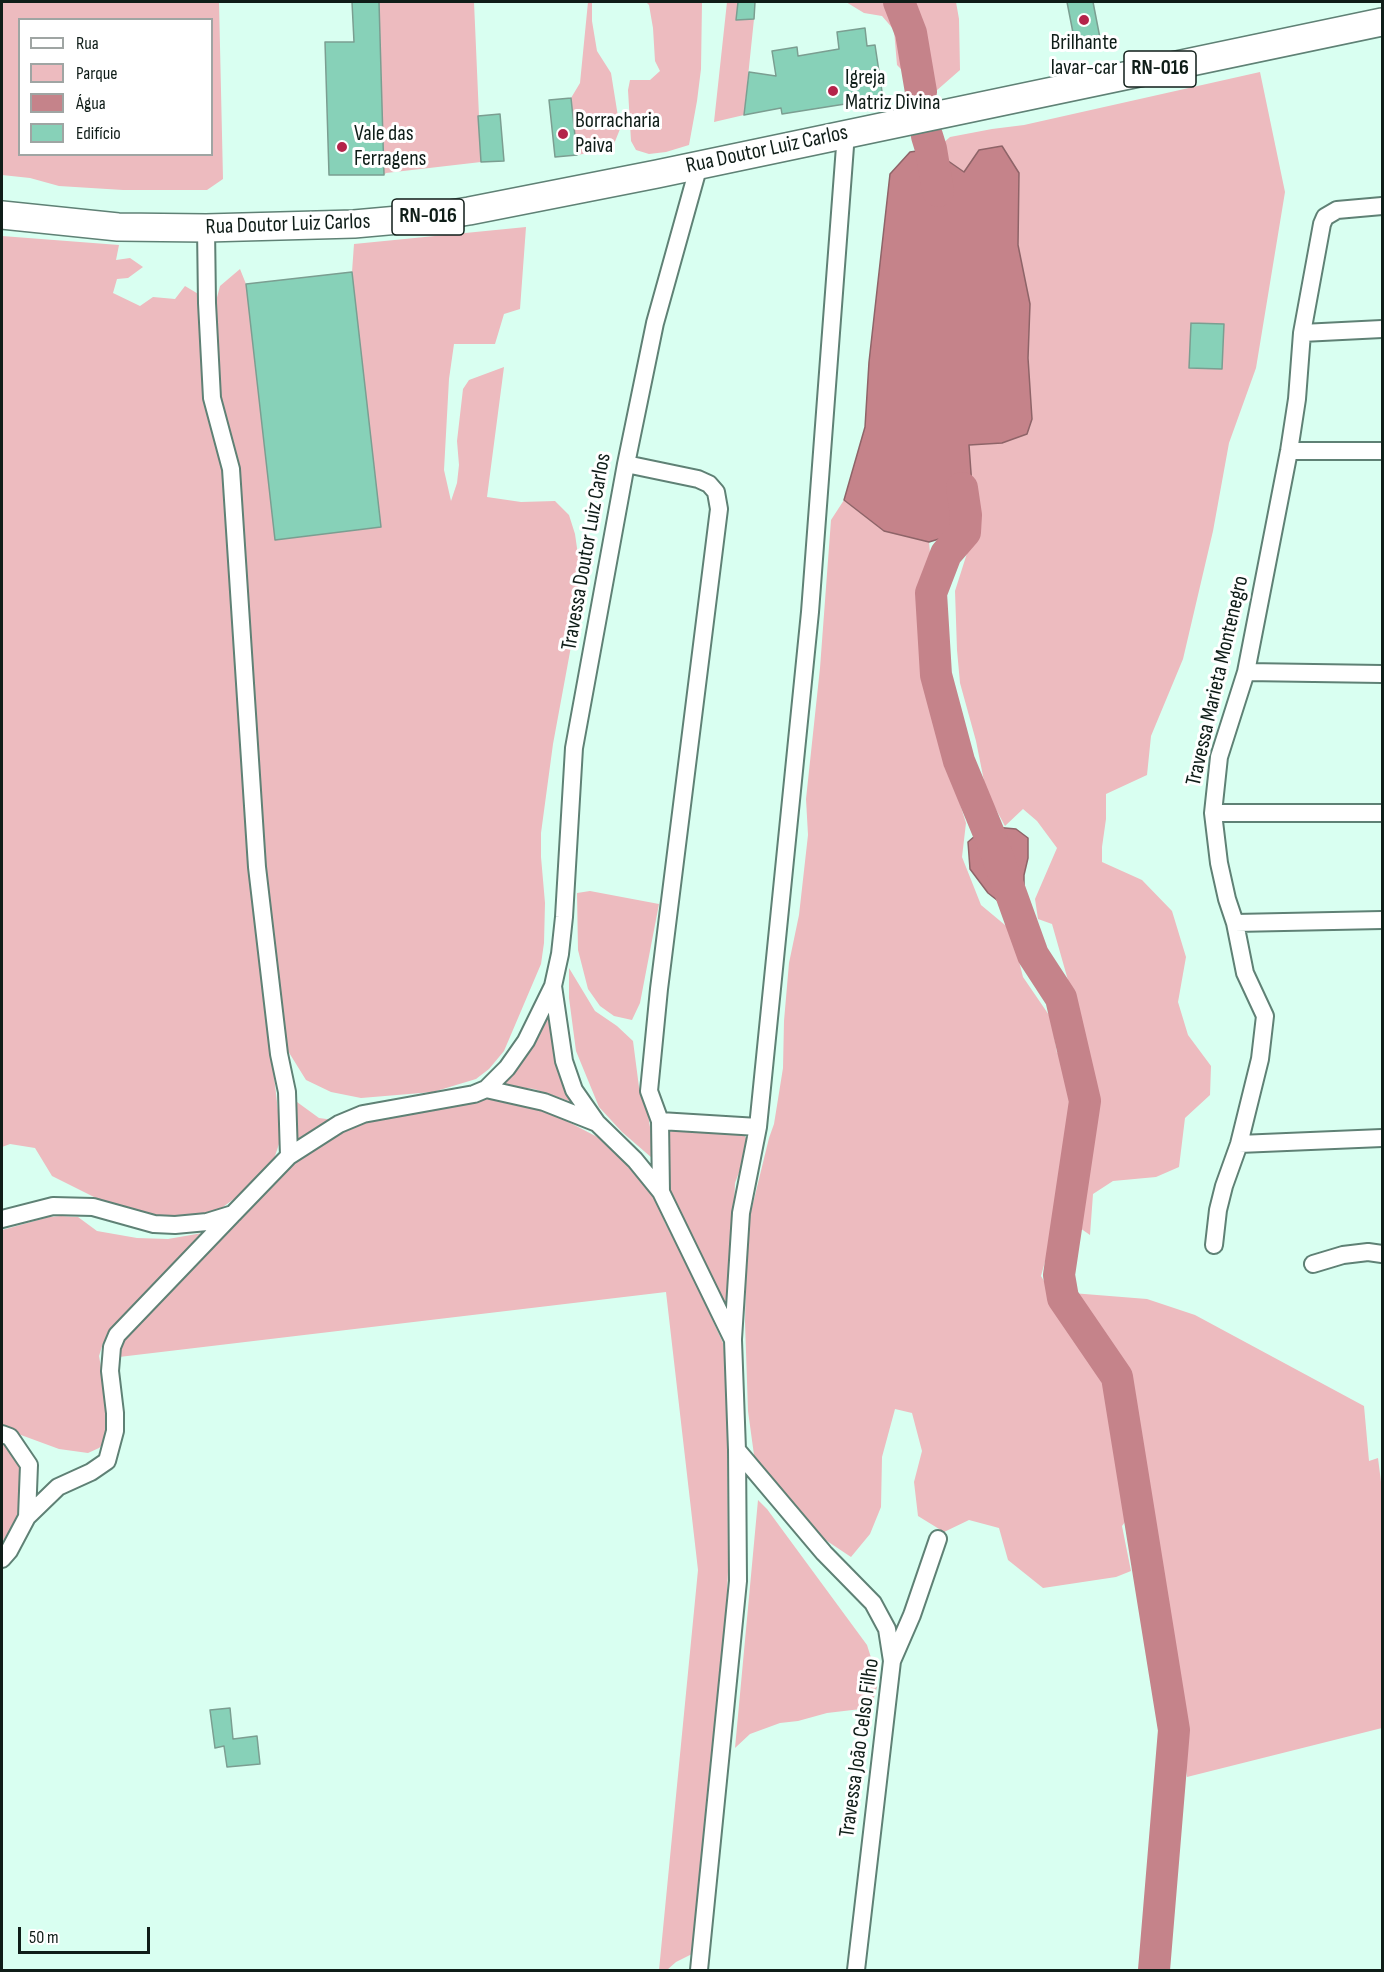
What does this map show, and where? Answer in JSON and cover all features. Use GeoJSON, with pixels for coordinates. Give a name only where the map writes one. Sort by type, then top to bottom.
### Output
{"type":"FeatureCollection","features":[{"type":"Feature","properties":{"kind":"main road","name":"Rua Doutor Luiz Carlos"},"geometry":{"type":"LineString","coordinates":[[2,215],[118,227],[206,228],[354,224],[432,217],[699,165],[1383,22]]}},
{"type":"Feature","properties":{"kind":"street"},"geometry":{"type":"LineString","coordinates":[[699,1971],[738,1581],[733,1340],[741,1213],[758,1127],[810,612],[846,133]]}},
{"type":"Feature","properties":{"kind":"street","name":"Travessa Doutor Luiz Carlos"},"geometry":{"type":"LineString","coordinates":[[553,986],[560,954],[564,917],[574,748],[626,464],[655,323],[699,165]]}},
{"type":"Feature","properties":{"kind":"street","name":"Travessa Marieta Montenegro"},"geometry":{"type":"LineString","coordinates":[[1214,1245],[1218,1210],[1239,1144],[1260,1059],[1265,1016],[1245,973],[1219,863],[1213,813],[1220,757],[1246,672],[1289,451],[1297,399],[1302,333],[1322,224],[1325,217],[1337,210],[1383,206]]}},
{"type":"Feature","properties":{"kind":"street"},"geometry":{"type":"LineString","coordinates":[[206,228],[212,398],[231,469],[257,867],[279,1054],[287,1092],[289,1156]]}},
{"type":"Feature","properties":{"kind":"street"},"geometry":{"type":"LineString","coordinates":[[1302,333],[1383,329]]}},
{"type":"Feature","properties":{"kind":"street"},"geometry":{"type":"LineString","coordinates":[[1289,451],[1383,451]]}},
{"type":"Feature","properties":{"kind":"street"},"geometry":{"type":"LineString","coordinates":[[626,464],[698,479],[709,484],[716,492],[719,509],[649,1091],[660,1121],[661,1192]]}},
{"type":"Feature","properties":{"kind":"street"},"geometry":{"type":"LineString","coordinates":[[1246,672],[1383,674]]}},
{"type":"Feature","properties":{"kind":"street"},"geometry":{"type":"LineString","coordinates":[[1213,813],[1383,813]]}},
{"type":"Feature","properties":{"kind":"street"},"geometry":{"type":"LineString","coordinates":[[1235,923],[1383,920]]}},
{"type":"Feature","properties":{"kind":"street"},"geometry":{"type":"LineString","coordinates":[[553,986],[564,1061],[574,1090],[597,1124],[635,1160],[661,1192],[733,1340]]}},
{"type":"Feature","properties":{"kind":"street"},"geometry":{"type":"LineString","coordinates":[[2,1560],[27,1517],[58,1487],[91,1472],[107,1461],[115,1431],[110,1371],[112,1347],[117,1335],[233,1214],[289,1156],[339,1124],[363,1114],[385,1112],[474,1094],[486,1089],[507,1068],[526,1041],[553,986]]}},
{"type":"Feature","properties":{"kind":"street"},"geometry":{"type":"LineString","coordinates":[[486,1089],[544,1102],[597,1124]]}},
{"type":"Feature","properties":{"kind":"street"},"geometry":{"type":"LineString","coordinates":[[660,1121],[758,1127]]}},
{"type":"Feature","properties":{"kind":"street"},"geometry":{"type":"LineString","coordinates":[[1239,1144],[1383,1138]]}},
{"type":"Feature","properties":{"kind":"street"},"geometry":{"type":"LineString","coordinates":[[2,1219],[53,1206],[93,1207],[154,1224],[176,1225],[207,1222],[233,1214]]}},
{"type":"Feature","properties":{"kind":"street"},"geometry":{"type":"LineString","coordinates":[[1313,1264],[1343,1255],[1368,1252],[1383,1254]]}},
{"type":"Feature","properties":{"kind":"street"},"geometry":{"type":"LineString","coordinates":[[6,1435],[29,1465],[27,1517]]}},
{"type":"Feature","properties":{"kind":"street"},"geometry":{"type":"LineString","coordinates":[[737,1450],[824,1552],[873,1603],[887,1629],[892,1661]]}},
{"type":"Feature","properties":{"kind":"street","name":"Travessa João Celso Filho"},"geometry":{"type":"LineString","coordinates":[[856,1971],[892,1661],[912,1615],[939,1539]]}},
{"type":"Feature","properties":{"kind":"green space"},"geometry":{"type":"Polygon","coordinates":[[[2,2],[219,2],[223,179],[207,190],[123,190],[59,186],[30,178],[2,175],[2,2]]]}},
{"type":"Feature","properties":{"kind":"green space"},"geometry":{"type":"Polygon","coordinates":[[[379,2],[474,2],[481,162],[384,175],[379,2]]]}},
{"type":"Feature","properties":{"kind":"green space"},"geometry":{"type":"Polygon","coordinates":[[[588,2],[592,2],[592,21],[597,51],[611,73],[620,129],[612,149],[577,155],[571,98],[580,83],[588,2]]]}},
{"type":"Feature","properties":{"kind":"green space"},"geometry":{"type":"Polygon","coordinates":[[[646,2],[702,2],[701,69],[689,145],[649,154],[636,150],[631,141],[628,90],[630,80],[650,80],[660,71],[655,61],[653,28],[649,5],[646,2]]]}},
{"type":"Feature","properties":{"kind":"green space"},"geometry":{"type":"Polygon","coordinates":[[[727,2],[738,2],[736,20],[754,19],[744,115],[714,122],[727,2]]]}},
{"type":"Feature","properties":{"kind":"green space"},"geometry":{"type":"Polygon","coordinates":[[[846,2],[956,2],[959,19],[960,70],[936,91],[926,91],[897,65],[894,30],[882,16],[864,13],[846,2]]]}},
{"type":"Feature","properties":{"kind":"green space"},"geometry":{"type":"Polygon","coordinates":[[[1260,72],[1285,192],[1256,368],[1229,443],[1213,531],[1183,659],[1151,736],[1147,775],[1106,794],[1106,819],[1102,847],[1102,862],[1142,880],[1172,911],[1186,957],[1178,1002],[1188,1035],[1211,1066],[1210,1095],[1185,1118],[1179,1167],[1156,1177],[1113,1181],[1093,1194],[1090,1235],[1077,1226],[1088,1138],[1091,1076],[1077,1012],[1052,924],[1038,919],[1035,899],[1057,848],[1037,821],[1023,809],[1005,826],[986,791],[976,741],[960,683],[957,650],[955,591],[975,528],[969,444],[1002,443],[1028,358],[1030,304],[1018,245],[1019,173],[964,172],[934,151],[950,137],[1024,125],[1260,72]]]}},
{"type":"Feature","properties":{"kind":"green space"},"geometry":{"type":"Polygon","coordinates":[[[526,227],[520,309],[504,314],[495,344],[454,344],[449,379],[444,470],[451,501],[457,483],[459,465],[457,441],[463,389],[469,380],[504,367],[487,497],[521,502],[555,501],[569,515],[575,534],[579,562],[577,614],[553,744],[541,833],[545,903],[541,964],[504,1051],[489,1069],[476,1079],[433,1092],[361,1098],[331,1092],[306,1080],[288,1051],[278,991],[265,864],[254,694],[220,409],[214,309],[220,286],[240,269],[246,284],[275,540],[380,527],[352,272],[354,244],[526,227]]]}},
{"type":"Feature","properties":{"kind":"green space"},"geometry":{"type":"Polygon","coordinates":[[[2,236],[119,245],[116,260],[130,258],[143,267],[128,278],[117,279],[113,293],[140,306],[153,297],[175,299],[185,286],[200,295],[224,471],[271,1049],[281,1138],[272,1165],[253,1185],[212,1215],[173,1221],[132,1213],[52,1176],[35,1148],[10,1144],[2,1147],[2,236]]]}},
{"type":"Feature","properties":{"kind":"green space"},"geometry":{"type":"Polygon","coordinates":[[[844,500],[884,531],[929,542],[931,564],[918,610],[922,653],[930,709],[966,823],[962,857],[981,905],[1011,930],[1023,977],[1051,1018],[1057,1053],[1066,1049],[1078,1100],[1064,1194],[1041,1276],[1056,1301],[1110,1374],[1128,1496],[1128,1518],[1122,1526],[1131,1571],[1116,1577],[1043,1588],[1008,1560],[999,1528],[969,1520],[944,1532],[918,1516],[914,1482],[922,1451],[912,1413],[895,1409],[882,1457],[881,1507],[870,1534],[851,1557],[812,1531],[764,1474],[754,1455],[748,1411],[745,1322],[747,1228],[774,1124],[783,1068],[789,963],[799,915],[808,835],[806,799],[820,668],[831,520],[844,500]]]}},
{"type":"Feature","properties":{"kind":"green space"},"geometry":{"type":"Polygon","coordinates":[[[590,891],[659,904],[640,1003],[632,1020],[614,1016],[600,1006],[588,989],[578,950],[577,893],[590,891]]]}},
{"type":"Feature","properties":{"kind":"green space"},"geometry":{"type":"Polygon","coordinates":[[[569,968],[595,1011],[617,1026],[633,1041],[639,1087],[648,1115],[652,1139],[652,1158],[622,1132],[599,1107],[576,1051],[569,998],[569,968]]]}},
{"type":"Feature","properties":{"kind":"green space"},"geometry":{"type":"Polygon","coordinates":[[[548,1017],[558,1072],[575,1103],[534,1089],[510,1086],[495,1088],[536,1037],[548,1017]]]}},
{"type":"Feature","properties":{"kind":"green space"},"geometry":{"type":"Polygon","coordinates":[[[514,1097],[532,1103],[607,1142],[657,1201],[665,1223],[723,1343],[727,1375],[728,1572],[725,1638],[698,1944],[692,1954],[676,1962],[667,1970],[659,1970],[698,1570],[666,1292],[119,1357],[117,1353],[123,1340],[300,1153],[355,1121],[477,1100],[514,1097]]]}},
{"type":"Feature","properties":{"kind":"green space"},"geometry":{"type":"Polygon","coordinates":[[[297,1102],[319,1118],[334,1120],[312,1131],[297,1143],[297,1102]]]}},
{"type":"Feature","properties":{"kind":"green space"},"geometry":{"type":"Polygon","coordinates":[[[676,1130],[743,1133],[746,1138],[746,1154],[735,1183],[730,1323],[718,1288],[669,1194],[666,1133],[676,1130]]]}},
{"type":"Feature","properties":{"kind":"green space"},"geometry":{"type":"Polygon","coordinates":[[[61,1216],[78,1217],[97,1231],[137,1238],[168,1239],[208,1232],[103,1343],[99,1356],[106,1395],[109,1438],[99,1448],[88,1453],[59,1449],[2,1428],[2,1230],[61,1216]]]}},
{"type":"Feature","properties":{"kind":"green space"},"geometry":{"type":"Polygon","coordinates":[[[1072,1293],[1147,1299],[1195,1315],[1364,1406],[1369,1461],[1378,1458],[1382,1490],[1382,1728],[1187,1777],[1123,1371],[1072,1293]]]}},
{"type":"Feature","properties":{"kind":"green space"},"geometry":{"type":"Polygon","coordinates":[[[2,1442],[8,1446],[22,1469],[21,1513],[2,1542],[2,1442]]]}},
{"type":"Feature","properties":{"kind":"green space"},"geometry":{"type":"Polygon","coordinates":[[[758,1500],[867,1645],[877,1687],[872,1705],[861,1709],[827,1713],[780,1723],[750,1734],[735,1748],[758,1500]]]}},
{"type":"Feature","properties":{"kind":"water"},"geometry":{"type":"Polygon","coordinates":[[[1002,146],[1019,173],[1018,245],[1030,304],[1028,358],[1032,419],[1027,434],[1002,443],[969,445],[975,528],[929,542],[884,531],[844,500],[865,427],[869,362],[890,174],[910,152],[931,149],[964,172],[979,150],[1002,146]]]}},
{"type":"Feature","properties":{"kind":"water"},"geometry":{"type":"Polygon","coordinates":[[[995,827],[1016,829],[1028,838],[1024,898],[1007,908],[988,893],[970,869],[968,842],[976,835],[995,827]]]}},
{"type":"Feature","properties":{"kind":"building"},"geometry":{"type":"Polygon","coordinates":[[[352,2],[379,2],[384,175],[329,175],[325,42],[354,42],[352,2]]]}},
{"type":"Feature","properties":{"kind":"building"},"geometry":{"type":"Polygon","coordinates":[[[738,2],[755,2],[754,19],[736,20],[738,2]]]}},
{"type":"Feature","properties":{"kind":"building","name":"Brilhante lavar-car"},"geometry":{"type":"Polygon","coordinates":[[[1067,2],[1093,2],[1100,38],[1075,43],[1067,2]]]}},
{"type":"Feature","properties":{"kind":"building"},"geometry":{"type":"Polygon","coordinates":[[[865,28],[867,46],[875,45],[883,98],[782,114],[781,108],[744,115],[749,72],[776,76],[772,51],[797,47],[798,56],[839,49],[837,32],[865,28]]]}},
{"type":"Feature","properties":{"kind":"building","name":"Borracharia Paiva"},"geometry":{"type":"Polygon","coordinates":[[[571,98],[577,155],[555,157],[549,100],[571,98]]]}},
{"type":"Feature","properties":{"kind":"building"},"geometry":{"type":"Polygon","coordinates":[[[500,114],[504,161],[481,162],[478,116],[500,114]]]}},
{"type":"Feature","properties":{"kind":"building"},"geometry":{"type":"Polygon","coordinates":[[[352,272],[381,527],[275,540],[246,284],[352,272]]]}},
{"type":"Feature","properties":{"kind":"building"},"geometry":{"type":"Polygon","coordinates":[[[1191,323],[1224,324],[1222,369],[1189,368],[1191,323]]]}},
{"type":"Feature","properties":{"kind":"building"},"geometry":{"type":"Polygon","coordinates":[[[230,1708],[233,1739],[257,1736],[260,1764],[227,1767],[224,1746],[215,1748],[210,1710],[230,1708]]]}},
{"type":"Feature","properties":{"kind":"waterway"},"geometry":{"type":"LineString","coordinates":[[899,2],[911,33],[921,92]]}},
{"type":"Feature","properties":{"kind":"waterway"},"geometry":{"type":"LineString","coordinates":[[927,136],[938,191]]}},
{"type":"Feature","properties":{"kind":"waterway"},"geometry":{"type":"LineString","coordinates":[[962,488],[966,515],[965,532],[946,554],[931,593],[936,675],[959,761],[992,841],[1033,955],[1061,998],[1085,1101],[1059,1275],[1063,1298],[1117,1377],[1174,1730],[1154,1970]]}},
{"type":"Feature","properties":{"kind":"place","name":"Brilhante lavar-car"},"geometry":{"type":"Point","coordinates":[1084,20]}},
{"type":"Feature","properties":{"kind":"place","name":"Igreja Matriz Divina"},"geometry":{"type":"Point","coordinates":[833,91]}},
{"type":"Feature","properties":{"kind":"place","name":"Borracharia Paiva"},"geometry":{"type":"Point","coordinates":[563,134]}},
{"type":"Feature","properties":{"kind":"place","name":"Vale das Ferragens"},"geometry":{"type":"Point","coordinates":[342,147]}}]}
